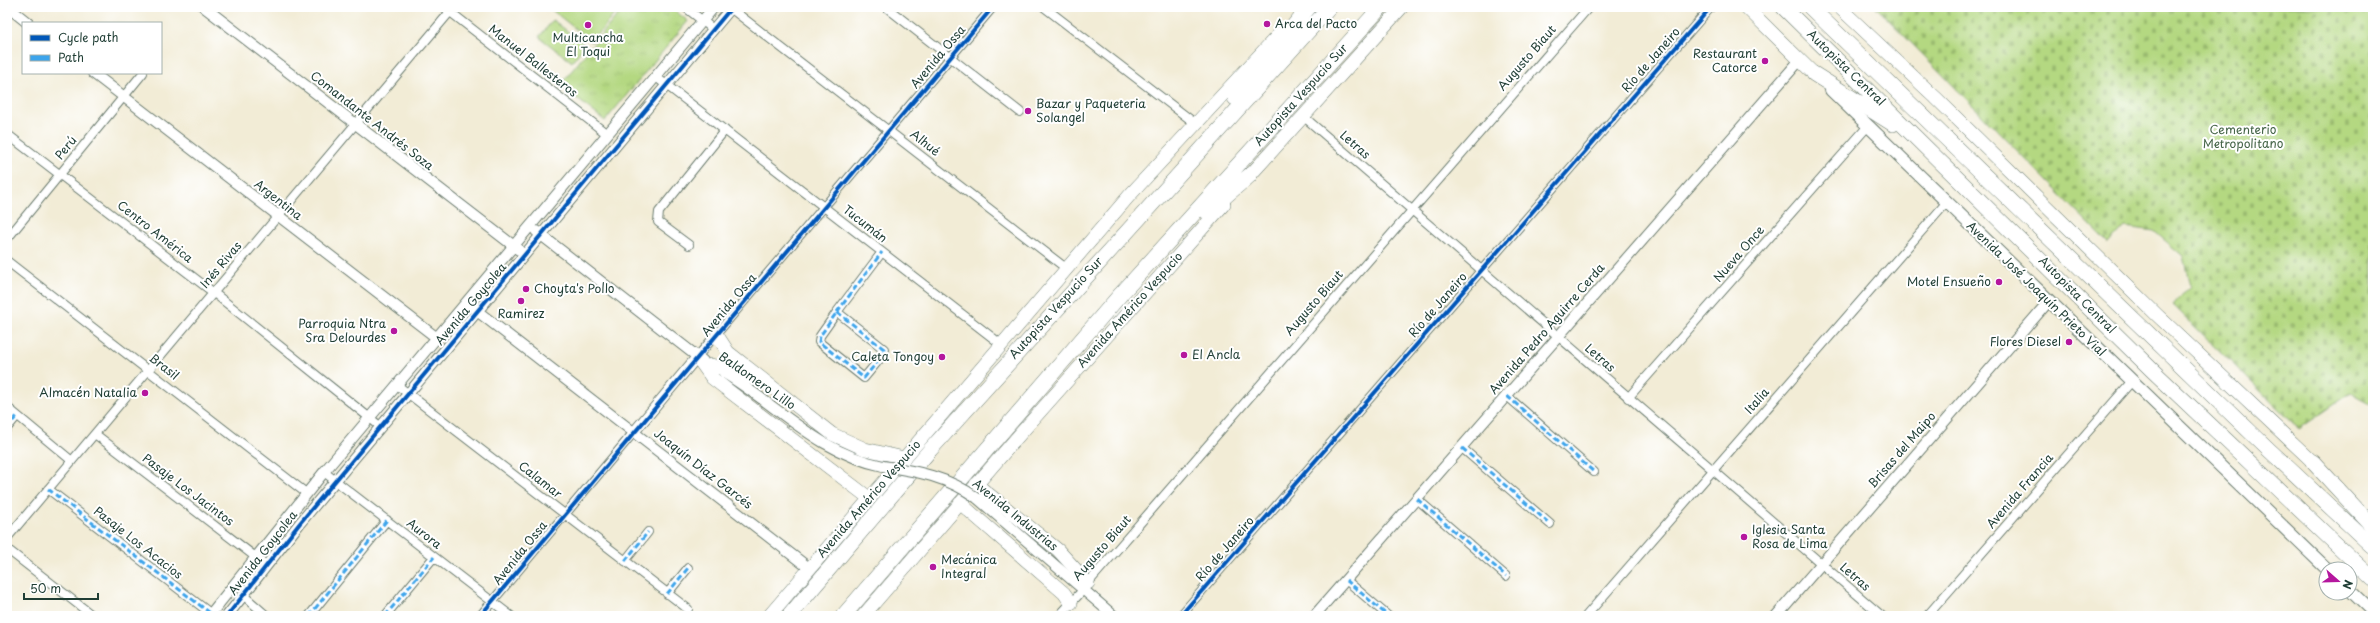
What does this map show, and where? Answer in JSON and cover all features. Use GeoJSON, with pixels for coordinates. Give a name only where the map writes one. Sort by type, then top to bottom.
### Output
{"type":"FeatureCollection","features":[{"type":"Feature","properties":{"kind":"highway"},"geometry":{"type":"LineString","coordinates":[[1182,169],[1226,109],[1309,7]]}},
{"type":"Feature","properties":{"kind":"highway","name":"Autopista Vespucio Sur"},"geometry":{"type":"LineString","coordinates":[[790,616],[930,450],[1182,169],[1330,7]]}},
{"type":"Feature","properties":{"kind":"highway","name":"Autopista Vespucio Sur"},"geometry":{"type":"LineString","coordinates":[[843,616],[1121,294],[1381,7]]}},
{"type":"Feature","properties":{"kind":"highway","name":"Autopista Central"},"geometry":{"type":"LineString","coordinates":[[1783,7],[2158,375],[2373,580]]}},
{"type":"Feature","properties":{"kind":"highway","name":"Autopista Central"},"geometry":{"type":"LineString","coordinates":[[1810,7],[2267,448],[2373,547]]}},
{"type":"Feature","properties":{"kind":"highway"},"geometry":{"type":"LineString","coordinates":[[1814,74],[1867,106],[1929,149]]}},
{"type":"Feature","properties":{"kind":"highway"},"geometry":{"type":"LineString","coordinates":[[1121,294],[1215,204],[1250,175]]}},
{"type":"Feature","properties":{"kind":"highway"},"geometry":{"type":"LineString","coordinates":[[2313,462],[2373,527]]}},
{"type":"Feature","properties":{"kind":"main road","name":"Avenida Américo Vespucio"},"geometry":{"type":"LineString","coordinates":[[769,616],[1129,196],[1305,7]]}},
{"type":"Feature","properties":{"kind":"main road","name":"Avenida Américo Vespucio"},"geometry":{"type":"LineString","coordinates":[[862,616],[976,484],[1250,175],[1402,7]]}},
{"type":"Feature","properties":{"kind":"main road","name":"Avenida José Joaquín Prieto Vial"},"geometry":{"type":"LineString","coordinates":[[1746,7],[2048,301],[2319,561]]}},
{"type":"Feature","properties":{"kind":"main road"},"geometry":{"type":"LineString","coordinates":[[1839,7],[1945,106],[2157,315],[2373,517]]}},
{"type":"Feature","properties":{"kind":"main road"},"geometry":{"type":"LineString","coordinates":[[716,335],[728,352],[818,425],[843,440],[865,449],[904,458]]}},
{"type":"Feature","properties":{"kind":"main road"},"geometry":{"type":"LineString","coordinates":[[697,357],[712,378],[869,498]]}},
{"type":"Feature","properties":{"kind":"main road"},"geometry":{"type":"LineString","coordinates":[[711,365],[756,380],[771,388]]}},
{"type":"Feature","properties":{"kind":"main road"},"geometry":{"type":"LineString","coordinates":[[976,484],[1058,550],[1086,586]]}},
{"type":"Feature","properties":{"kind":"main road"},"geometry":{"type":"LineString","coordinates":[[960,503],[1064,593],[1071,603]]}},
{"type":"Feature","properties":{"kind":"main road"},"geometry":{"type":"LineString","coordinates":[[2358,598],[2373,612]]}},
{"type":"Feature","properties":{"kind":"street"},"geometry":{"type":"LineString","coordinates":[[8,7],[27,22]]}},
{"type":"Feature","properties":{"kind":"street","name":"Comandante Andrés Soza"},"geometry":{"type":"LineString","coordinates":[[204,7],[525,255]]}},
{"type":"Feature","properties":{"kind":"street"},"geometry":{"type":"LineString","coordinates":[[684,7],[714,29]]}},
{"type":"Feature","properties":{"kind":"street","name":"Avenida Goycolea"},"geometry":{"type":"LineString","coordinates":[[211,615],[306,493],[714,7]]}},
{"type":"Feature","properties":{"kind":"street","name":"Avenida Goycolea"},"geometry":{"type":"LineString","coordinates":[[227,616],[266,565],[335,481],[731,7]]}},
{"type":"Feature","properties":{"kind":"street","name":"Alhué"},"geometry":{"type":"LineString","coordinates":[[731,7],[1067,269]]}},
{"type":"Feature","properties":{"kind":"street"},"geometry":{"type":"LineString","coordinates":[[886,7],[1020,112]]}},
{"type":"Feature","properties":{"kind":"street","name":"Avenida Ossa"},"geometry":{"type":"LineString","coordinates":[[480,616],[993,7]]}},
{"type":"Feature","properties":{"kind":"street"},"geometry":{"type":"LineString","coordinates":[[1044,7],[1196,124]]}},
{"type":"Feature","properties":{"kind":"street","name":"Augusto Biaut"},"geometry":{"type":"LineString","coordinates":[[1059,616],[1589,7]]}},
{"type":"Feature","properties":{"kind":"street","name":"Río de Janeiro"},"geometry":{"type":"LineString","coordinates":[[1180,616],[1711,7]]}},
{"type":"Feature","properties":{"kind":"street","name":"Inés Rivas"},"geometry":{"type":"LineString","coordinates":[[7,538],[356,124],[449,9]]}},
{"type":"Feature","properties":{"kind":"street","name":"Manuel Ballesteros"},"geometry":{"type":"LineString","coordinates":[[449,9],[607,134]]}},
{"type":"Feature","properties":{"kind":"street","name":"Avenida Pedro Aguirre Cerda"},"geometry":{"type":"LineString","coordinates":[[1314,616],[1800,60]]}},
{"type":"Feature","properties":{"kind":"street","name":"Argentina"},"geometry":{"type":"LineString","coordinates":[[94,74],[448,346]]}},
{"type":"Feature","properties":{"kind":"street","name":"Perú"},"geometry":{"type":"LineString","coordinates":[[7,239],[142,74]]}},
{"type":"Feature","properties":{"kind":"street","name":"Tucumán"},"geometry":{"type":"LineString","coordinates":[[656,77],[1002,345]]}},
{"type":"Feature","properties":{"kind":"street","name":"Letras"},"geometry":{"type":"LineString","coordinates":[[1303,116],[1712,471],[1882,616]]}},
{"type":"Feature","properties":{"kind":"street","name":"Nueva Once"},"geometry":{"type":"LineString","coordinates":[[1628,398],[1868,126]]}},
{"type":"Feature","properties":{"kind":"street"},"geometry":{"type":"LineString","coordinates":[[689,245],[658,222],[659,212],[724,130]]}},
{"type":"Feature","properties":{"kind":"street","name":"Centro América"},"geometry":{"type":"LineString","coordinates":[[7,134],[214,293],[381,427]]}},
{"type":"Feature","properties":{"kind":"street","name":"Italia"},"geometry":{"type":"LineString","coordinates":[[1586,616],[1947,202]]}},
{"type":"Feature","properties":{"kind":"street","name":"Baldomero Lillo"},"geometry":{"type":"LineString","coordinates":[[530,227],[697,357],[742,384],[827,446],[856,459],[883,466]]}},
{"type":"Feature","properties":{"kind":"street"},"geometry":{"type":"LineString","coordinates":[[837,312],[884,350],[883,355],[864,378],[819,342],[820,336],[837,312],[882,252]]}},
{"type":"Feature","properties":{"kind":"street","name":"Brasil"},"geometry":{"type":"LineString","coordinates":[[7,260],[306,493]]}},
{"type":"Feature","properties":{"kind":"street","name":"Brisas del Maipo"},"geometry":{"type":"LineString","coordinates":[[1776,616],[2048,301]]}},
{"type":"Feature","properties":{"kind":"street","name":"Joaquín Díaz Garcés"},"geometry":{"type":"LineString","coordinates":[[467,302],[809,568]]}},
{"type":"Feature","properties":{"kind":"street","name":"Avenida Francia"},"geometry":{"type":"LineString","coordinates":[[1928,616],[2132,381]]}},
{"type":"Feature","properties":{"kind":"street","name":"Calamar"},"geometry":{"type":"LineString","coordinates":[[397,385],[688,609]]}},
{"type":"Feature","properties":{"kind":"street"},"geometry":{"type":"LineString","coordinates":[[1506,396],[1594,472]]}},
{"type":"Feature","properties":{"kind":"street"},"geometry":{"type":"LineString","coordinates":[[7,407],[72,461]]}},
{"type":"Feature","properties":{"kind":"street"},"geometry":{"type":"LineString","coordinates":[[7,428],[17,416]]}},
{"type":"Feature","properties":{"kind":"street","name":"Pasaje Los Jacintos"},"geometry":{"type":"LineString","coordinates":[[95,434],[266,565]]}},
{"type":"Feature","properties":{"kind":"street"},"geometry":{"type":"LineString","coordinates":[[1462,448],[1550,524]]}},
{"type":"Feature","properties":{"kind":"street","name":"Avenida Industrias"},"geometry":{"type":"LineString","coordinates":[[883,466],[932,475],[957,486],[977,498],[1086,586],[1114,616]]}},
{"type":"Feature","properties":{"kind":"street","name":"Aurora"},"geometry":{"type":"LineString","coordinates":[[324,472],[511,616]]}},
{"type":"Feature","properties":{"kind":"street","name":"Pasaje Los Acacios"},"geometry":{"type":"LineString","coordinates":[[48,489],[211,615]]}},
{"type":"Feature","properties":{"kind":"street"},"geometry":{"type":"LineString","coordinates":[[1417,499],[1506,576]]}},
{"type":"Feature","properties":{"kind":"street"},"geometry":{"type":"LineString","coordinates":[[309,616],[387,520]]}},
{"type":"Feature","properties":{"kind":"street"},"geometry":{"type":"LineString","coordinates":[[625,561],[648,532]]}},
{"type":"Feature","properties":{"kind":"street"},"geometry":{"type":"LineString","coordinates":[[7,549],[93,616]]}},
{"type":"Feature","properties":{"kind":"street"},"geometry":{"type":"LineString","coordinates":[[385,616],[434,557]]}},
{"type":"Feature","properties":{"kind":"street"},"geometry":{"type":"LineString","coordinates":[[667,594],[688,568]]}},
{"type":"Feature","properties":{"kind":"street"},"geometry":{"type":"LineString","coordinates":[[1346,580],[1388,616]]}},
{"type":"Feature","properties":{"kind":"street"},"geometry":{"type":"LineString","coordinates":[[243,595],[267,616]]}},
{"type":"Feature","properties":{"kind":"green space","name":"Multicancha El Toqui"},"geometry":{"type":"Polygon","coordinates":[[[548,7],[620,7],[592,42],[548,7]]]}},
{"type":"Feature","properties":{"kind":"green space"},"geometry":{"type":"Polygon","coordinates":[[[624,7],[670,7],[688,21],[605,121],[560,85],[624,7]]]}},
{"type":"Feature","properties":{"kind":"green space","name":"Cementerio Metropolitano"},"geometry":{"type":"Polygon","coordinates":[[[1876,7],[2373,7],[2373,405],[2351,393],[2299,429],[2173,305],[2190,286],[2183,256],[2154,231],[2125,227],[2109,244],[1876,7]]]}},
{"type":"Feature","properties":{"kind":"green space"},"geometry":{"type":"Polygon","coordinates":[[[553,20],[585,45],[572,62],[539,37],[553,20]]]}},
{"type":"Feature","properties":{"kind":"marked path"},"geometry":{"type":"LineString","coordinates":[[837,312],[882,252]]}},
{"type":"Feature","properties":{"kind":"marked path"},"geometry":{"type":"LineString","coordinates":[[837,312],[884,349],[883,355],[864,378],[819,342],[820,336],[837,312]]}},
{"type":"Feature","properties":{"kind":"marked path"},"geometry":{"type":"LineString","coordinates":[[1507,396],[1594,472]]}},
{"type":"Feature","properties":{"kind":"marked path"},"geometry":{"type":"LineString","coordinates":[[7,428],[17,416]]}},
{"type":"Feature","properties":{"kind":"marked path"},"geometry":{"type":"LineString","coordinates":[[1462,448],[1550,524]]}},
{"type":"Feature","properties":{"kind":"marked path"},"geometry":{"type":"LineString","coordinates":[[48,489],[214,616]]}},
{"type":"Feature","properties":{"kind":"marked path"},"geometry":{"type":"LineString","coordinates":[[1417,499],[1506,576]]}},
{"type":"Feature","properties":{"kind":"marked path"},"geometry":{"type":"LineString","coordinates":[[309,616],[387,520]]}},
{"type":"Feature","properties":{"kind":"marked path"},"geometry":{"type":"LineString","coordinates":[[625,561],[648,532]]}},
{"type":"Feature","properties":{"kind":"marked path"},"geometry":{"type":"LineString","coordinates":[[385,616],[434,557]]}},
{"type":"Feature","properties":{"kind":"marked path"},"geometry":{"type":"LineString","coordinates":[[667,594],[688,568]]}},
{"type":"Feature","properties":{"kind":"marked path"},"geometry":{"type":"LineString","coordinates":[[1346,580],[1388,616]]}},
{"type":"Feature","properties":{"kind":"cycle path"},"geometry":{"type":"LineString","coordinates":[[227,616],[300,523],[732,7]]}},
{"type":"Feature","properties":{"kind":"cycle path"},"geometry":{"type":"LineString","coordinates":[[480,616],[993,7]]}},
{"type":"Feature","properties":{"kind":"cycle path"},"geometry":{"type":"LineString","coordinates":[[1180,616],[1711,7]]}},
{"type":"Feature","properties":{"kind":"place","name":"Arca del Pacto"},"geometry":{"type":"Point","coordinates":[1267,24]}},
{"type":"Feature","properties":{"kind":"place","name":"Multicancha El Toqui"},"geometry":{"type":"Point","coordinates":[588,25]}},
{"type":"Feature","properties":{"kind":"place","name":"Restaurant Catorce"},"geometry":{"type":"Point","coordinates":[1765,61]}},
{"type":"Feature","properties":{"kind":"place","name":"Bazar y Paqueteria Solangel"},"geometry":{"type":"Point","coordinates":[1028,111]}},
{"type":"Feature","properties":{"kind":"place","name":"Motel Ensueño"},"geometry":{"type":"Point","coordinates":[1999,282]}},
{"type":"Feature","properties":{"kind":"place","name":"Choyta's Pollo"},"geometry":{"type":"Point","coordinates":[526,289]}},
{"type":"Feature","properties":{"kind":"place","name":"Ramirez"},"geometry":{"type":"Point","coordinates":[521,301]}},
{"type":"Feature","properties":{"kind":"place","name":"Parroquia Ntra Sra Delourdes"},"geometry":{"type":"Point","coordinates":[394,331]}},
{"type":"Feature","properties":{"kind":"place","name":"Flores Diesel"},"geometry":{"type":"Point","coordinates":[2069,342]}},
{"type":"Feature","properties":{"kind":"place","name":"El Ancla"},"geometry":{"type":"Point","coordinates":[1184,355]}},
{"type":"Feature","properties":{"kind":"place","name":"Caleta Tongoy"},"geometry":{"type":"Point","coordinates":[942,357]}},
{"type":"Feature","properties":{"kind":"place","name":"Almacén Natalia"},"geometry":{"type":"Point","coordinates":[145,393]}},
{"type":"Feature","properties":{"kind":"place","name":"Iglesia Santa Rosa de Lima"},"geometry":{"type":"Point","coordinates":[1744,537]}},
{"type":"Feature","properties":{"kind":"place","name":"Mecánica Integral"},"geometry":{"type":"Point","coordinates":[933,567]}}]}
